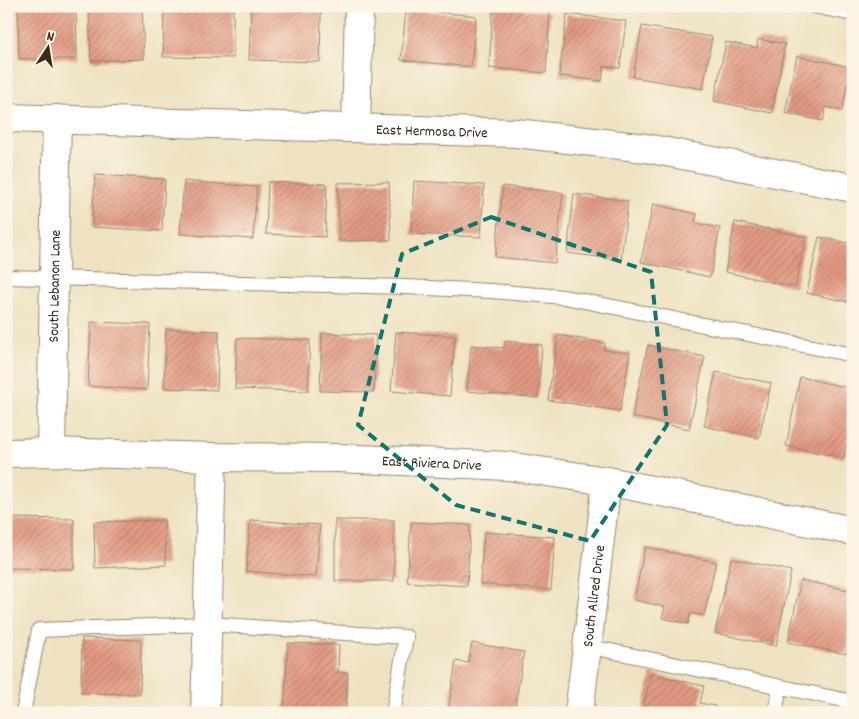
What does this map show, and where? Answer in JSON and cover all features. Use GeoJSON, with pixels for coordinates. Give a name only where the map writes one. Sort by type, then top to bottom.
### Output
{"type":"FeatureCollection","features":[{"type":"Feature","properties":{"kind":"street"},"geometry":{"type":"LineString","coordinates":[[356,128],[359,6]]}},
{"type":"Feature","properties":{"kind":"street","name":"East Hermosa Drive"},"geometry":{"type":"LineString","coordinates":[[6,118],[516,133],[636,146],[853,188]]}},
{"type":"Feature","properties":{"kind":"street","name":"South Lebanon Lane"},"geometry":{"type":"LineString","coordinates":[[51,452],[57,119]]}},
{"type":"Feature","properties":{"kind":"street","name":"East Riviera Drive"},"geometry":{"type":"LineString","coordinates":[[6,453],[51,452],[212,458],[338,458],[507,466],[607,481],[853,531]]}},
{"type":"Feature","properties":{"kind":"street"},"geometry":{"type":"LineString","coordinates":[[205,713],[212,458]]}},
{"type":"Feature","properties":{"kind":"street","name":"South Allred Drive"},"geometry":{"type":"LineString","coordinates":[[579,713],[607,481]]}},
{"type":"Feature","properties":{"kind":"lane"},"geometry":{"type":"LineString","coordinates":[[814,6],[853,14]]}},
{"type":"Feature","properties":{"kind":"lane"},"geometry":{"type":"LineString","coordinates":[[6,277],[406,286],[564,297],[853,355]]}},
{"type":"Feature","properties":{"kind":"lane"},"geometry":{"type":"LineString","coordinates":[[22,713],[39,630],[207,624],[406,637],[393,713]]}},
{"type":"Feature","properties":{"kind":"lane"},"geometry":{"type":"LineString","coordinates":[[587,646],[853,702]]}},
{"type":"Feature","properties":{"kind":"lane"},"geometry":{"type":"LineString","coordinates":[[774,713],[780,687]]}},
{"type":"Feature","properties":{"kind":"highlighted area"},"geometry":{"type":"Polygon","coordinates":[[[491,217],[651,272],[667,425],[590,541],[456,505],[358,425],[402,254],[491,217]]]}},
{"type":"Feature","properties":{"kind":"building"},"geometry":{"type":"Polygon","coordinates":[[[18,6],[76,6],[77,59],[19,59],[18,6]]]}},
{"type":"Feature","properties":{"kind":"building"},"geometry":{"type":"Polygon","coordinates":[[[89,6],[142,6],[144,59],[91,61],[89,6]]]}},
{"type":"Feature","properties":{"kind":"building"},"geometry":{"type":"Polygon","coordinates":[[[164,6],[233,7],[233,58],[163,57],[164,6]]]}},
{"type":"Feature","properties":{"kind":"building"},"geometry":{"type":"Polygon","coordinates":[[[493,7],[550,12],[546,73],[489,68],[493,7]]]}},
{"type":"Feature","properties":{"kind":"building"},"geometry":{"type":"Polygon","coordinates":[[[251,9],[321,12],[320,62],[249,60],[251,9]]]}},
{"type":"Feature","properties":{"kind":"building"},"geometry":{"type":"Polygon","coordinates":[[[406,9],[476,16],[471,67],[401,60],[406,9]]]}},
{"type":"Feature","properties":{"kind":"building"},"geometry":{"type":"Polygon","coordinates":[[[567,14],[626,21],[620,68],[604,66],[602,81],[559,76],[567,14]]]}},
{"type":"Feature","properties":{"kind":"building"},"geometry":{"type":"Polygon","coordinates":[[[642,26],[712,37],[703,89],[633,77],[642,26]]]}},
{"type":"Feature","properties":{"kind":"building"},"geometry":{"type":"Polygon","coordinates":[[[758,39],[785,44],[772,113],[714,101],[726,42],[757,48],[758,39]]]}},
{"type":"Feature","properties":{"kind":"building"},"geometry":{"type":"Polygon","coordinates":[[[797,56],[851,67],[842,111],[826,107],[823,121],[785,113],[797,56]]]}},
{"type":"Feature","properties":{"kind":"building"},"geometry":{"type":"Polygon","coordinates":[[[6,171],[12,171],[10,228],[6,228],[6,171]]]}},
{"type":"Feature","properties":{"kind":"building"},"geometry":{"type":"Polygon","coordinates":[[[95,175],[165,179],[162,231],[92,227],[95,175]]]}},
{"type":"Feature","properties":{"kind":"building"},"geometry":{"type":"Polygon","coordinates":[[[184,181],[257,187],[253,239],[180,234],[184,181]]]}},
{"type":"Feature","properties":{"kind":"building"},"geometry":{"type":"Polygon","coordinates":[[[414,181],[484,185],[481,237],[411,234],[414,181]]]}},
{"type":"Feature","properties":{"kind":"building"},"geometry":{"type":"Polygon","coordinates":[[[268,182],[327,184],[325,237],[266,234],[268,182]]]}},
{"type":"Feature","properties":{"kind":"building"},"geometry":{"type":"Polygon","coordinates":[[[389,182],[391,240],[339,241],[338,183],[389,182]]]}},
{"type":"Feature","properties":{"kind":"building"},"geometry":{"type":"Polygon","coordinates":[[[503,186],[563,193],[555,263],[495,257],[503,186]]]}},
{"type":"Feature","properties":{"kind":"building"},"geometry":{"type":"Polygon","coordinates":[[[574,194],[628,201],[621,260],[567,253],[574,194]]]}},
{"type":"Feature","properties":{"kind":"building"},"geometry":{"type":"Polygon","coordinates":[[[653,204],[697,214],[695,223],[720,228],[710,277],[641,262],[653,204]]]}},
{"type":"Feature","properties":{"kind":"building"},"geometry":{"type":"Polygon","coordinates":[[[735,222],[806,237],[795,287],[725,272],[735,222]]]}},
{"type":"Feature","properties":{"kind":"building"},"geometry":{"type":"Polygon","coordinates":[[[819,237],[853,244],[853,303],[807,293],[819,237]]]}},
{"type":"Feature","properties":{"kind":"building"},"geometry":{"type":"Polygon","coordinates":[[[91,322],[150,324],[147,390],[88,386],[91,322]]]}},
{"type":"Feature","properties":{"kind":"building"},"geometry":{"type":"Polygon","coordinates":[[[166,329],[219,331],[217,390],[164,388],[166,329]]]}},
{"type":"Feature","properties":{"kind":"building"},"geometry":{"type":"Polygon","coordinates":[[[396,332],[455,336],[450,396],[391,391],[396,332]]]}},
{"type":"Feature","properties":{"kind":"building"},"geometry":{"type":"Polygon","coordinates":[[[322,333],[376,335],[374,392],[320,391],[322,333]]]}},
{"type":"Feature","properties":{"kind":"building"},"geometry":{"type":"Polygon","coordinates":[[[558,335],[605,343],[604,350],[630,353],[620,411],[548,400],[558,335]]]}},
{"type":"Feature","properties":{"kind":"building"},"geometry":{"type":"Polygon","coordinates":[[[237,338],[310,340],[308,391],[235,389],[237,338]]]}},
{"type":"Feature","properties":{"kind":"building"},"geometry":{"type":"Polygon","coordinates":[[[505,341],[542,345],[538,398],[467,391],[471,345],[504,348],[505,341]]]}},
{"type":"Feature","properties":{"kind":"building"},"geometry":{"type":"Polygon","coordinates":[[[648,345],[705,357],[689,429],[632,417],[648,345]]]}},
{"type":"Feature","properties":{"kind":"building"},"geometry":{"type":"Polygon","coordinates":[[[716,372],[771,383],[759,438],[704,426],[716,372]]]}},
{"type":"Feature","properties":{"kind":"building"},"geometry":{"type":"Polygon","coordinates":[[[800,377],[853,389],[853,416],[844,458],[786,446],[800,377]]]}},
{"type":"Feature","properties":{"kind":"building"},"geometry":{"type":"Polygon","coordinates":[[[6,518],[74,519],[74,569],[6,568],[6,518]]]}},
{"type":"Feature","properties":{"kind":"building"},"geometry":{"type":"Polygon","coordinates":[[[164,520],[166,565],[95,568],[94,522],[164,520]]]}},
{"type":"Feature","properties":{"kind":"building"},"geometry":{"type":"Polygon","coordinates":[[[250,520],[320,525],[316,577],[246,571],[250,520]]]}},
{"type":"Feature","properties":{"kind":"building"},"geometry":{"type":"Polygon","coordinates":[[[335,520],[394,520],[394,581],[335,581],[335,520]]]}},
{"type":"Feature","properties":{"kind":"building"},"geometry":{"type":"Polygon","coordinates":[[[411,522],[470,525],[467,586],[407,582],[411,522]]]}},
{"type":"Feature","properties":{"kind":"building"},"geometry":{"type":"Polygon","coordinates":[[[484,532],[555,537],[551,590],[480,584],[484,532]]]}},
{"type":"Feature","properties":{"kind":"building"},"geometry":{"type":"Polygon","coordinates":[[[645,547],[716,562],[704,616],[691,613],[688,624],[662,618],[665,607],[634,600],[645,547]]]}},
{"type":"Feature","properties":{"kind":"building"},"geometry":{"type":"Polygon","coordinates":[[[731,558],[791,571],[776,646],[715,633],[731,558]]]}},
{"type":"Feature","properties":{"kind":"building"},"geometry":{"type":"Polygon","coordinates":[[[801,580],[853,591],[853,625],[846,654],[788,642],[801,580]]]}},
{"type":"Feature","properties":{"kind":"building"},"geometry":{"type":"Polygon","coordinates":[[[82,638],[141,640],[140,694],[81,693],[82,638]]]}},
{"type":"Feature","properties":{"kind":"building"},"geometry":{"type":"Polygon","coordinates":[[[288,643],[339,645],[338,672],[348,673],[346,713],[284,713],[288,643]]]}},
{"type":"Feature","properties":{"kind":"building"},"geometry":{"type":"Polygon","coordinates":[[[472,643],[524,652],[514,713],[455,713],[448,711],[456,661],[468,663],[472,643]]]}},
{"type":"Feature","properties":{"kind":"building"},"geometry":{"type":"Polygon","coordinates":[[[651,674],[704,686],[700,703],[715,706],[713,713],[642,713],[651,674]]]}}]}
